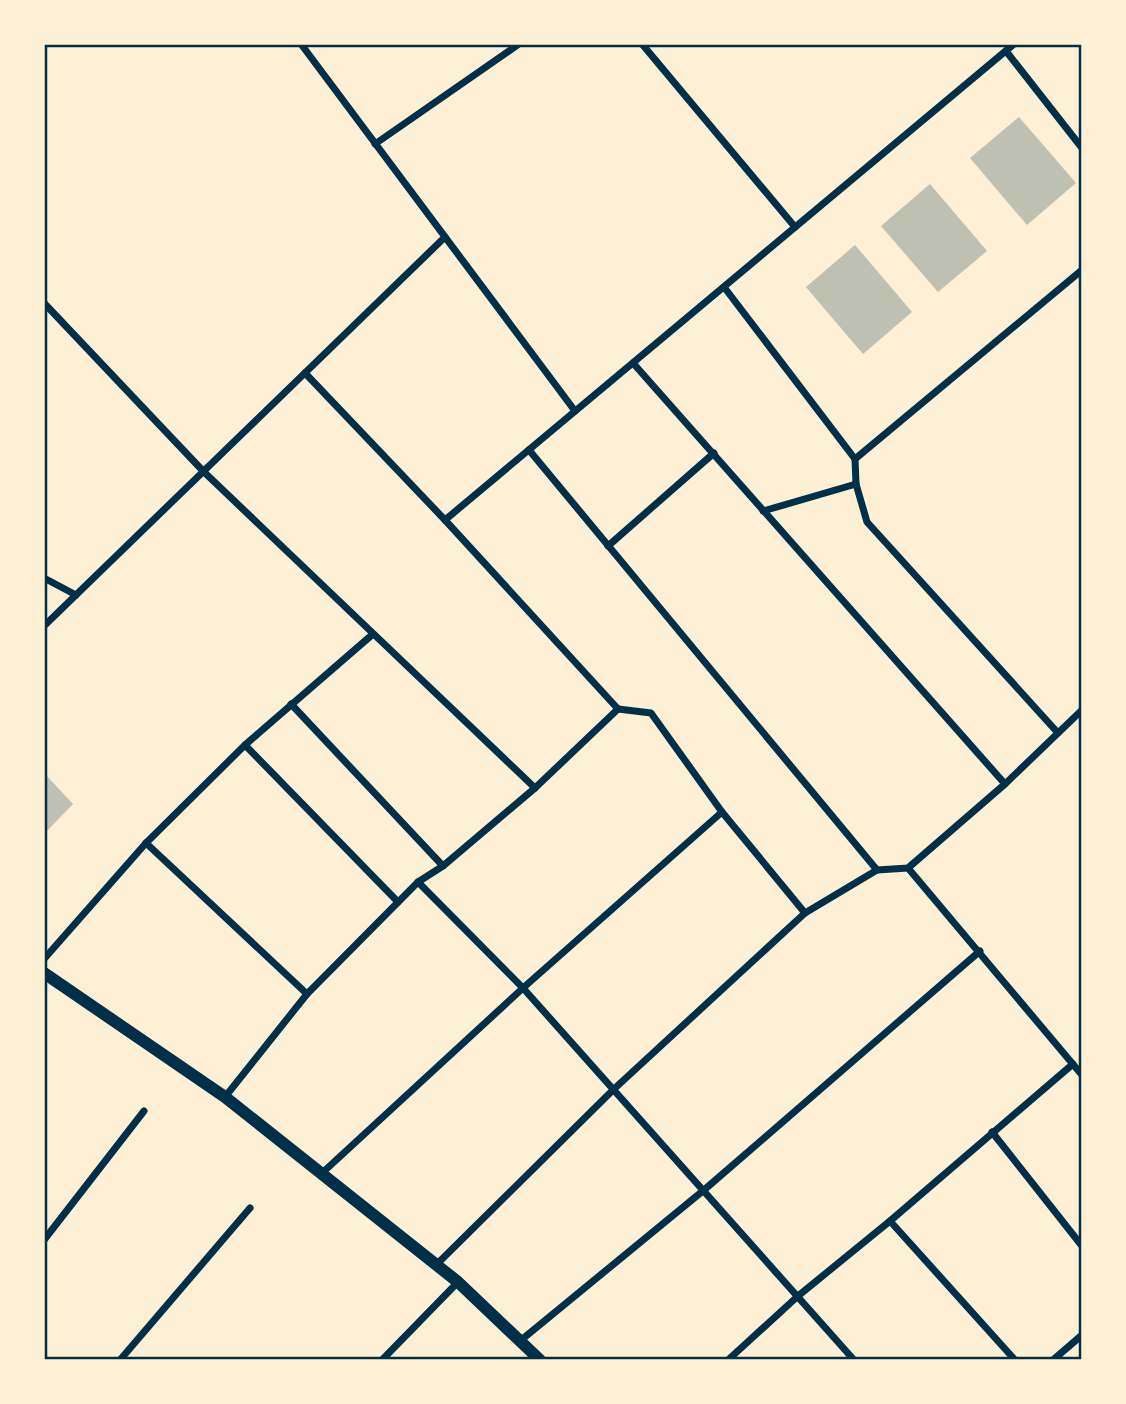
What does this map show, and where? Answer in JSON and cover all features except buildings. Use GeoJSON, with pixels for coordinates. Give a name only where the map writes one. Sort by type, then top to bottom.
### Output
{"type":"FeatureCollection","features":[{"type":"Feature","properties":{"kind":"street"},"geometry":{"type":"LineString","coordinates":[[301,44],[575,411]]}},
{"type":"Feature","properties":{"kind":"street"},"geometry":{"type":"LineString","coordinates":[[375,144],[519,44]]}},
{"type":"Feature","properties":{"kind":"street"},"geometry":{"type":"LineString","coordinates":[[642,44],[795,227]]}},
{"type":"Feature","properties":{"kind":"street"},"geometry":{"type":"LineString","coordinates":[[445,520],[1014,44]]}},
{"type":"Feature","properties":{"kind":"street"},"geometry":{"type":"LineString","coordinates":[[1006,51],[1082,148]]}},
{"type":"Feature","properties":{"kind":"street"},"geometry":{"type":"LineString","coordinates":[[44,626],[445,237]]}},
{"type":"Feature","properties":{"kind":"street"},"geometry":{"type":"LineString","coordinates":[[855,459],[1082,270]]}},
{"type":"Feature","properties":{"kind":"street"},"geometry":{"type":"LineString","coordinates":[[723,287],[855,459],[856,484],[867,522],[1058,733]]}},
{"type":"Feature","properties":{"kind":"street"},"geometry":{"type":"LineString","coordinates":[[44,303],[204,472],[535,788]]}},
{"type":"Feature","properties":{"kind":"street"},"geometry":{"type":"LineString","coordinates":[[633,363],[1005,785]]}},
{"type":"Feature","properties":{"kind":"street"},"geometry":{"type":"LineString","coordinates":[[305,373],[445,520],[618,709],[651,713],[722,812],[805,913]]}},
{"type":"Feature","properties":{"kind":"street"},"geometry":{"type":"LineString","coordinates":[[529,450],[877,870]]}},
{"type":"Feature","properties":{"kind":"street"},"geometry":{"type":"LineString","coordinates":[[608,546],[714,453]]}},
{"type":"Feature","properties":{"kind":"street"},"geometry":{"type":"LineString","coordinates":[[763,511],[856,484]]}},
{"type":"Feature","properties":{"kind":"street"},"geometry":{"type":"LineString","coordinates":[[44,578],[76,595]]}},
{"type":"Feature","properties":{"kind":"street"},"geometry":{"type":"LineString","coordinates":[[44,959],[146,843],[245,745],[373,634]]}},
{"type":"Feature","properties":{"kind":"street"},"geometry":{"type":"LineString","coordinates":[[291,704],[443,866]]}},
{"type":"Feature","properties":{"kind":"street"},"geometry":{"type":"LineString","coordinates":[[225,1097],[307,994],[418,882],[443,866],[535,788],[618,709]]}},
{"type":"Feature","properties":{"kind":"street"},"geometry":{"type":"LineString","coordinates":[[436,1265],[614,1089],[805,913],[877,870],[908,867],[1005,785],[1082,710]]}},
{"type":"Feature","properties":{"kind":"street"},"geometry":{"type":"LineString","coordinates":[[245,745],[398,902]]}},
{"type":"Feature","properties":{"kind":"street"},"geometry":{"type":"LineString","coordinates":[[320,1175],[523,988],[722,812]]}},
{"type":"Feature","properties":{"kind":"street"},"geometry":{"type":"LineString","coordinates":[[146,843],[307,994]]}},
{"type":"Feature","properties":{"kind":"street"},"geometry":{"type":"LineString","coordinates":[[908,867],[1082,1075]]}},
{"type":"Feature","properties":{"kind":"street"},"geometry":{"type":"LineString","coordinates":[[418,882],[523,988],[854,1360]]}},
{"type":"Feature","properties":{"kind":"street"},"geometry":{"type":"LineString","coordinates":[[520,1342],[704,1190],[979,951]]}},
{"type":"Feature","properties":{"kind":"street"},"geometry":{"type":"LineString","coordinates":[[44,973],[225,1097],[458,1282],[540,1360]]}},
{"type":"Feature","properties":{"kind":"street"},"geometry":{"type":"LineString","coordinates":[[728,1360],[798,1296],[1073,1064]]}},
{"type":"Feature","properties":{"kind":"street"},"geometry":{"type":"LineString","coordinates":[[44,1240],[144,1111]]}},
{"type":"Feature","properties":{"kind":"street"},"geometry":{"type":"LineString","coordinates":[[992,1132],[1082,1246]]}},
{"type":"Feature","properties":{"kind":"street"},"geometry":{"type":"LineString","coordinates":[[120,1360],[250,1208]]}},
{"type":"Feature","properties":{"kind":"street"},"geometry":{"type":"LineString","coordinates":[[890,1221],[1015,1360]]}},
{"type":"Feature","properties":{"kind":"street"},"geometry":{"type":"LineString","coordinates":[[383,1360],[458,1282]]}},
{"type":"Feature","properties":{"kind":"street"},"geometry":{"type":"LineString","coordinates":[[1054,1360],[1082,1335]]}}]}
